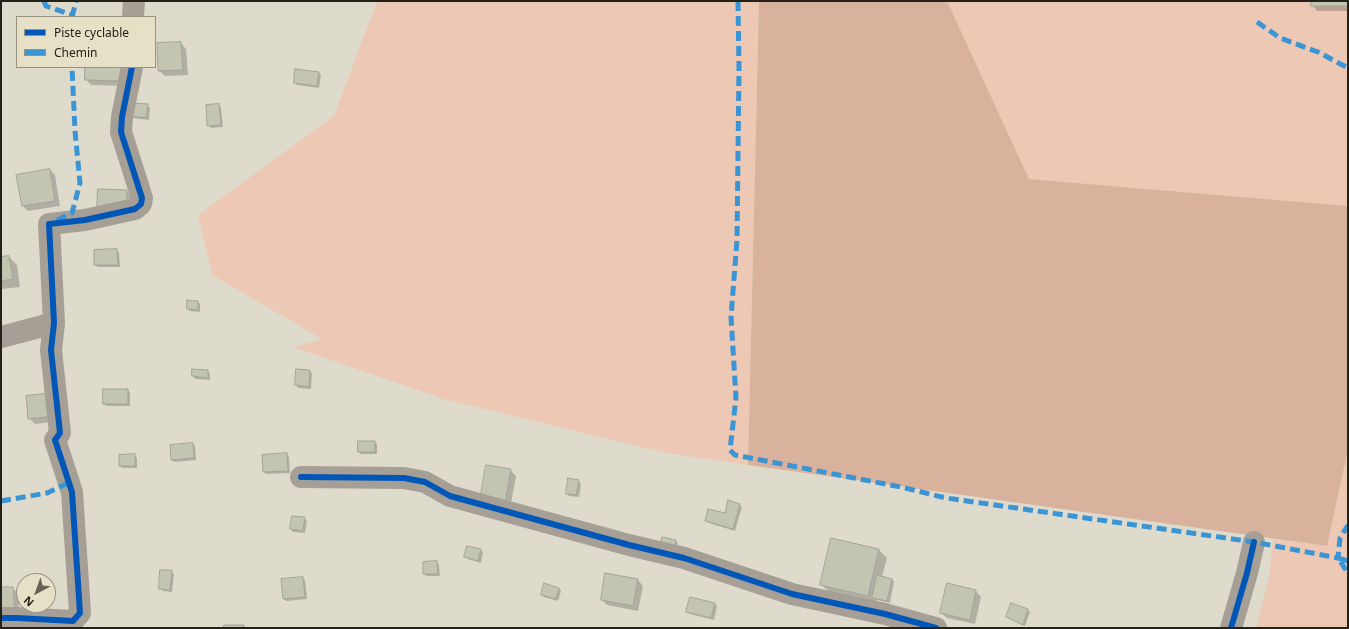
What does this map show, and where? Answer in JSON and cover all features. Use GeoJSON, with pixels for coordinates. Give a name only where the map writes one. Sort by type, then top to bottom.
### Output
{"type":"FeatureCollection","features":[{"type":"Feature","properties":{"kind":"street"},"geometry":{"type":"LineString","coordinates":[[133,16],[134,1]]}},
{"type":"Feature","properties":{"kind":"street"},"geometry":{"type":"LineString","coordinates":[[1,618],[73,622],[80,613],[72,492],[55,440],[60,433],[51,350],[54,323],[49,224],[85,220],[135,209],[141,204],[142,198],[121,132],[122,117],[132,68]]}},
{"type":"Feature","properties":{"kind":"street"},"geometry":{"type":"LineString","coordinates":[[1,337],[54,323]]}},
{"type":"Feature","properties":{"kind":"street"},"geometry":{"type":"LineString","coordinates":[[301,477],[404,478],[425,482],[450,496],[629,546],[684,558],[792,594],[885,614],[936,628]]}},
{"type":"Feature","properties":{"kind":"street"},"geometry":{"type":"LineString","coordinates":[[1231,628],[1247,573],[1254,542]]}},
{"type":"Feature","properties":{"kind":"shaded area"},"geometry":{"type":"Polygon","coordinates":[[[377,1],[759,1],[748,465],[666,453],[443,399],[293,347],[322,339],[212,275],[198,215],[334,116],[377,1]]]}},
{"type":"Feature","properties":{"kind":"shaded area"},"geometry":{"type":"Polygon","coordinates":[[[759,1],[947,1],[1029,179],[1348,206],[1348,450],[1327,546],[748,465],[759,1]]]}},
{"type":"Feature","properties":{"kind":"shaded area"},"geometry":{"type":"Polygon","coordinates":[[[947,1],[1348,1],[1348,206],[1029,179],[947,1]]]}},
{"type":"Feature","properties":{"kind":"shaded area"},"geometry":{"type":"Polygon","coordinates":[[[1348,450],[1348,628],[1256,628],[1269,577],[1273,539],[1327,546],[1348,450]]]}},
{"type":"Feature","properties":{"kind":"building"},"geometry":{"type":"Polygon","coordinates":[[[1311,1],[1348,1],[1348,6],[1311,6],[1311,1]]]}},
{"type":"Feature","properties":{"kind":"building"},"geometry":{"type":"Polygon","coordinates":[[[181,42],[183,70],[158,71],[157,43],[181,42]]]}},
{"type":"Feature","properties":{"kind":"building"},"geometry":{"type":"Polygon","coordinates":[[[85,68],[122,68],[121,81],[85,80],[85,68]]]}},
{"type":"Feature","properties":{"kind":"building"},"geometry":{"type":"Polygon","coordinates":[[[295,69],[319,72],[317,86],[294,83],[295,69]]]}},
{"type":"Feature","properties":{"kind":"building"},"geometry":{"type":"Polygon","coordinates":[[[132,103],[148,104],[146,118],[130,116],[132,103]]]}},
{"type":"Feature","properties":{"kind":"building"},"geometry":{"type":"Polygon","coordinates":[[[219,104],[221,125],[207,126],[206,105],[219,104]]]}},
{"type":"Feature","properties":{"kind":"building"},"geometry":{"type":"Polygon","coordinates":[[[50,169],[55,201],[22,206],[16,175],[50,169]]]}},
{"type":"Feature","properties":{"kind":"building"},"geometry":{"type":"Polygon","coordinates":[[[98,189],[127,190],[127,210],[97,209],[98,189]]]}},
{"type":"Feature","properties":{"kind":"building"},"geometry":{"type":"Polygon","coordinates":[[[117,249],[118,265],[94,265],[94,250],[117,249]]]}},
{"type":"Feature","properties":{"kind":"building"},"geometry":{"type":"Polygon","coordinates":[[[9,256],[13,279],[1,281],[1,257],[9,256]]]}},
{"type":"Feature","properties":{"kind":"building"},"geometry":{"type":"Polygon","coordinates":[[[187,300],[198,301],[198,310],[187,309],[187,300]]]}},
{"type":"Feature","properties":{"kind":"building"},"geometry":{"type":"Polygon","coordinates":[[[192,369],[208,370],[208,378],[192,376],[192,369]]]}},
{"type":"Feature","properties":{"kind":"building"},"geometry":{"type":"Polygon","coordinates":[[[296,369],[310,370],[309,387],[295,385],[296,369]]]}},
{"type":"Feature","properties":{"kind":"building"},"geometry":{"type":"Polygon","coordinates":[[[103,389],[128,389],[128,404],[103,404],[103,389]]]}},
{"type":"Feature","properties":{"kind":"building"},"geometry":{"type":"Polygon","coordinates":[[[51,393],[54,416],[28,419],[26,396],[51,393]]]}},
{"type":"Feature","properties":{"kind":"building"},"geometry":{"type":"Polygon","coordinates":[[[358,441],[375,441],[375,452],[358,452],[358,441]]]}},
{"type":"Feature","properties":{"kind":"building"},"geometry":{"type":"Polygon","coordinates":[[[193,443],[194,458],[171,460],[170,445],[193,443]]]}},
{"type":"Feature","properties":{"kind":"building"},"geometry":{"type":"Polygon","coordinates":[[[287,453],[288,471],[263,472],[262,455],[287,453]]]}},
{"type":"Feature","properties":{"kind":"building"},"geometry":{"type":"Polygon","coordinates":[[[135,454],[135,466],[119,466],[119,455],[135,454]]]}},
{"type":"Feature","properties":{"kind":"building"},"geometry":{"type":"Polygon","coordinates":[[[486,465],[511,469],[505,504],[480,500],[486,465]]]}},
{"type":"Feature","properties":{"kind":"building"},"geometry":{"type":"Polygon","coordinates":[[[568,478],[579,480],[576,495],[566,494],[568,478]]]}},
{"type":"Feature","properties":{"kind":"building"},"geometry":{"type":"Polygon","coordinates":[[[728,500],[740,504],[733,529],[705,521],[708,509],[725,513],[728,500]]]}},
{"type":"Feature","properties":{"kind":"building"},"geometry":{"type":"Polygon","coordinates":[[[292,516],[305,517],[303,531],[290,529],[292,516]]]}},
{"type":"Feature","properties":{"kind":"building"},"geometry":{"type":"Polygon","coordinates":[[[662,537],[676,540],[674,548],[661,546],[662,537]]]}},
{"type":"Feature","properties":{"kind":"building"},"geometry":{"type":"Polygon","coordinates":[[[831,538],[879,549],[868,596],[820,585],[831,538]]]}},
{"type":"Feature","properties":{"kind":"building"},"geometry":{"type":"Polygon","coordinates":[[[467,546],[481,549],[478,561],[464,557],[467,546]]]}},
{"type":"Feature","properties":{"kind":"building"},"geometry":{"type":"Polygon","coordinates":[[[437,561],[438,574],[423,574],[423,562],[437,561]]]}},
{"type":"Feature","properties":{"kind":"building"},"geometry":{"type":"Polygon","coordinates":[[[160,570],[172,570],[170,590],[159,589],[160,570]]]}},
{"type":"Feature","properties":{"kind":"building"},"geometry":{"type":"Polygon","coordinates":[[[605,573],[638,579],[633,606],[601,600],[605,573]]]}},
{"type":"Feature","properties":{"kind":"building"},"geometry":{"type":"Polygon","coordinates":[[[877,575],[892,579],[887,601],[872,598],[877,575]]]}},
{"type":"Feature","properties":{"kind":"building"},"geometry":{"type":"Polygon","coordinates":[[[303,577],[305,597],[283,599],[281,579],[303,577]]]}},
{"type":"Feature","properties":{"kind":"building"},"geometry":{"type":"Polygon","coordinates":[[[544,583],[559,588],[556,599],[541,595],[544,583]]]}},
{"type":"Feature","properties":{"kind":"building"},"geometry":{"type":"Polygon","coordinates":[[[947,583],[976,590],[970,620],[940,613],[947,583]]]}},
{"type":"Feature","properties":{"kind":"building"},"geometry":{"type":"Polygon","coordinates":[[[1,587],[13,587],[15,612],[1,613],[1,587]]]}},
{"type":"Feature","properties":{"kind":"building"},"geometry":{"type":"Polygon","coordinates":[[[690,597],[715,603],[711,618],[686,612],[690,597]]]}},
{"type":"Feature","properties":{"kind":"building"},"geometry":{"type":"Polygon","coordinates":[[[1011,603],[1028,609],[1023,625],[1006,617],[1011,603]]]}},
{"type":"Feature","properties":{"kind":"building"},"geometry":{"type":"Polygon","coordinates":[[[224,625],[244,625],[244,628],[224,628],[224,625]]]}},
{"type":"Feature","properties":{"kind":"marked path"},"geometry":{"type":"LineString","coordinates":[[44,1],[46,6],[72,15]]}},
{"type":"Feature","properties":{"kind":"marked path"},"geometry":{"type":"LineString","coordinates":[[72,16],[76,1]]}},
{"type":"Feature","properties":{"kind":"marked path"},"geometry":{"type":"LineString","coordinates":[[738,1],[739,68],[737,240],[731,317],[736,398],[730,450],[735,455],[901,487],[946,498],[1254,542],[1338,558],[1340,538],[1348,525]]}},
{"type":"Feature","properties":{"kind":"marked path"},"geometry":{"type":"LineString","coordinates":[[1257,22],[1280,38],[1318,52],[1348,68]]}},
{"type":"Feature","properties":{"kind":"marked path"},"geometry":{"type":"LineString","coordinates":[[57,220],[72,213],[80,183],[75,131],[72,68]]}},
{"type":"Feature","properties":{"kind":"marked path"},"geometry":{"type":"LineString","coordinates":[[1,501],[47,493],[70,482]]}},
{"type":"Feature","properties":{"kind":"marked path"},"geometry":{"type":"LineString","coordinates":[[1348,561],[1338,558],[1348,573]]}},
{"type":"Feature","properties":{"kind":"cycle path"},"geometry":{"type":"LineString","coordinates":[[1,618],[73,621],[80,613],[72,492],[55,440],[60,433],[51,350],[54,323],[49,224],[85,220],[135,209],[141,204],[142,198],[121,132],[122,117],[132,68]]}},
{"type":"Feature","properties":{"kind":"cycle path"},"geometry":{"type":"LineString","coordinates":[[301,477],[404,478],[425,482],[450,496],[629,545],[684,558],[792,594],[885,614],[936,628]]}},
{"type":"Feature","properties":{"kind":"cycle path"},"geometry":{"type":"LineString","coordinates":[[1231,628],[1247,573],[1254,542]]}}]}
